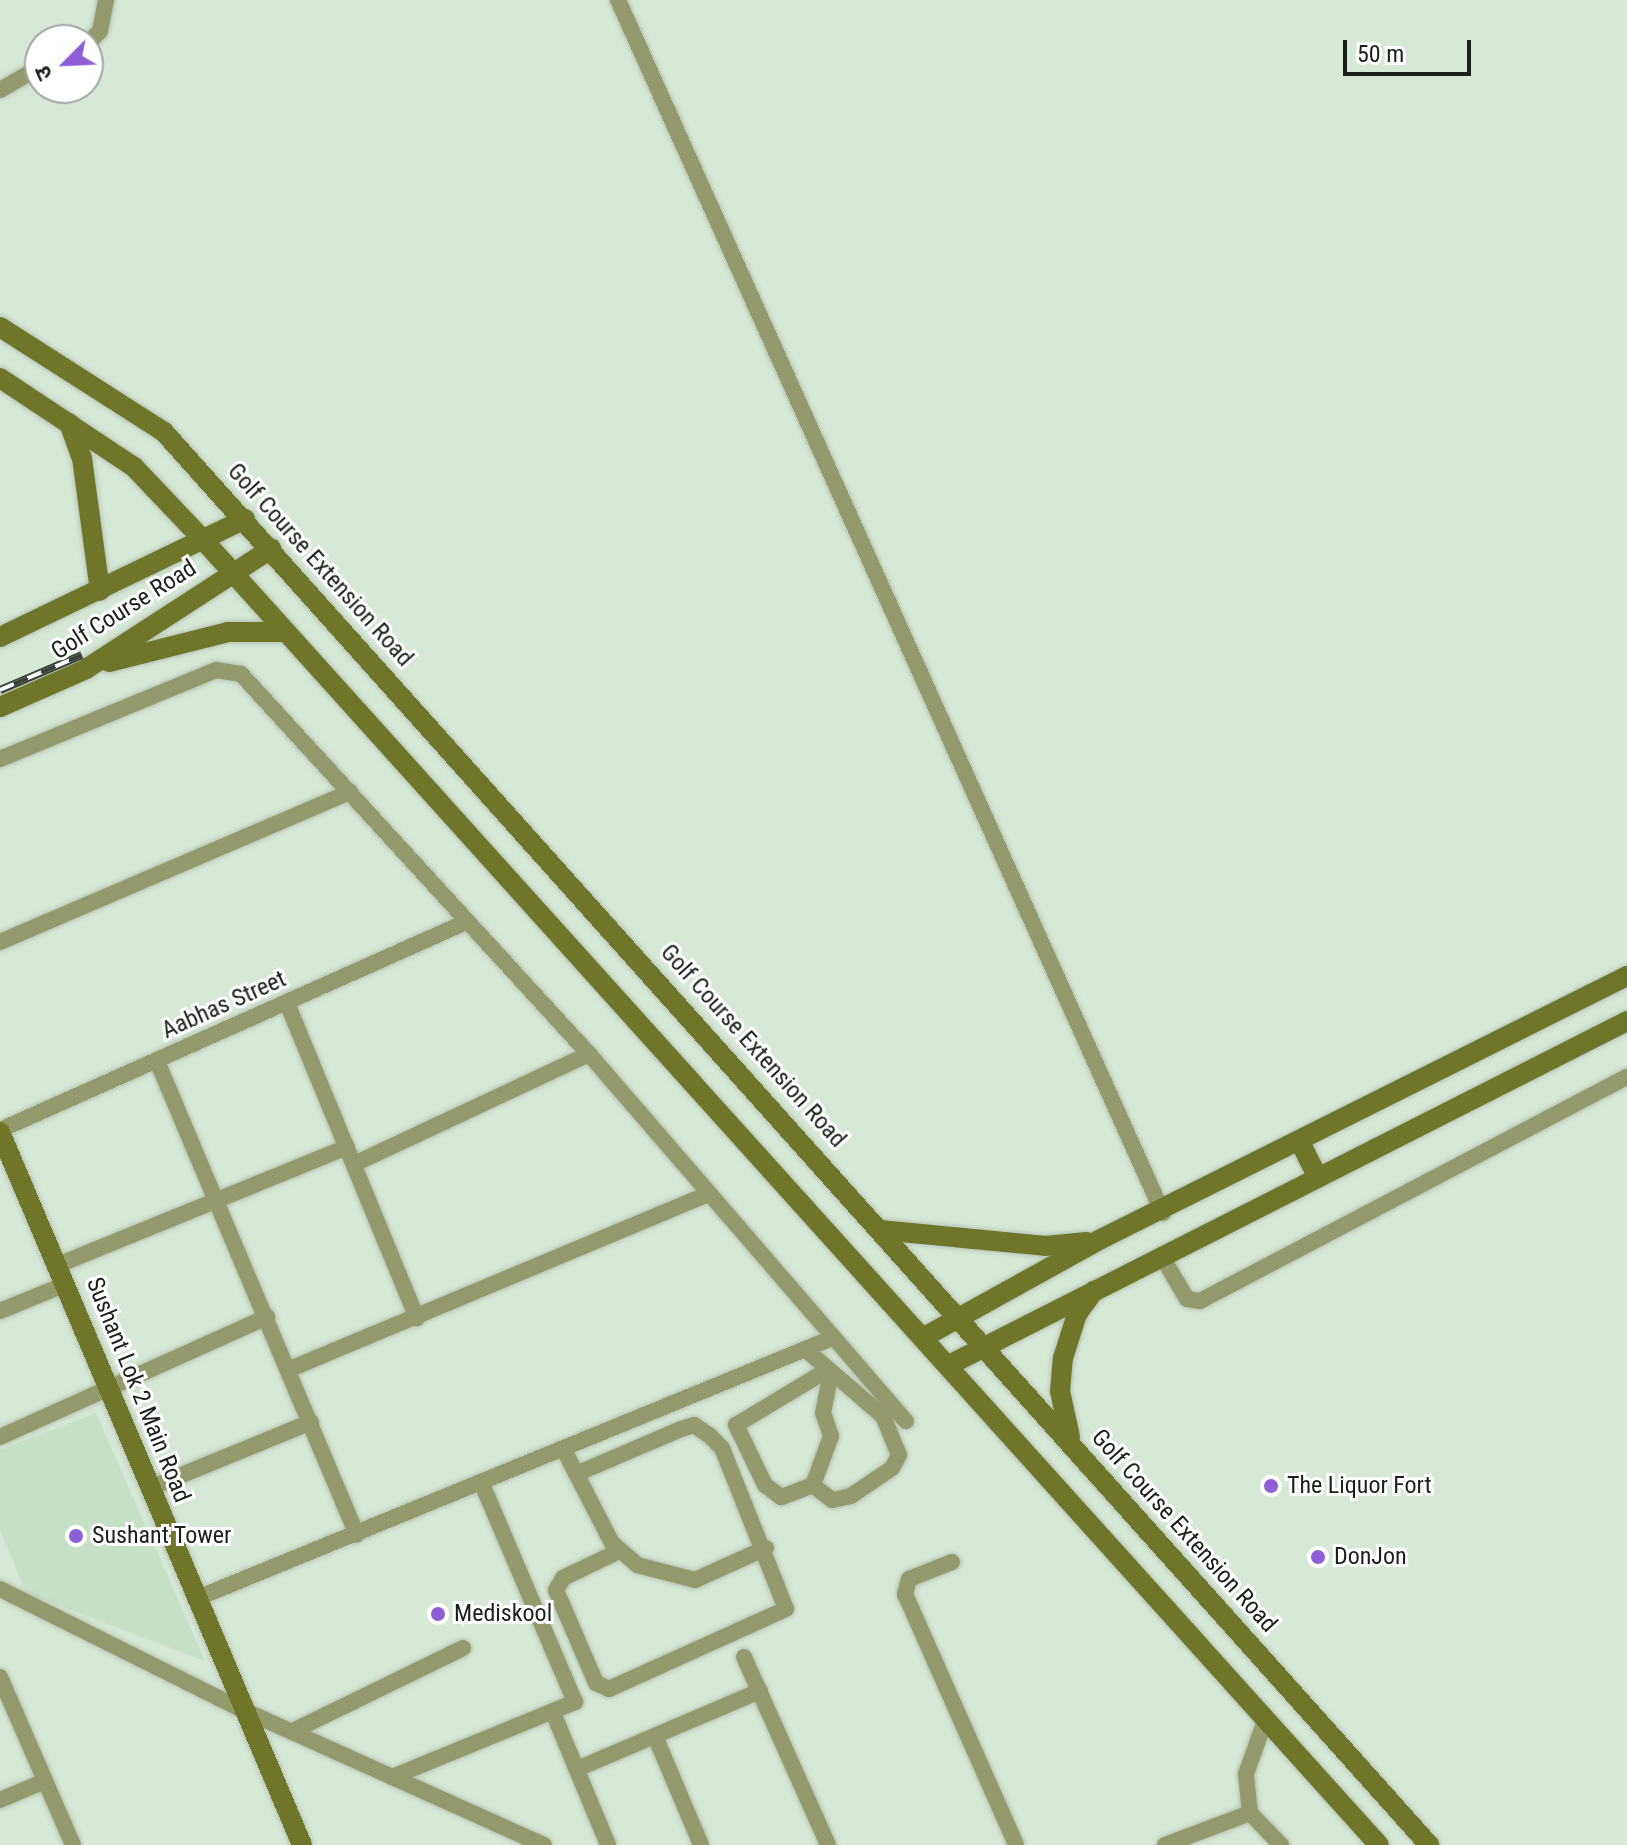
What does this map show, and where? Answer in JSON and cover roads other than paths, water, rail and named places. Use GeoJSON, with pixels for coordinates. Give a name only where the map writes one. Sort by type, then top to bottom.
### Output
{"type":"FeatureCollection","features":[{"type":"Feature","properties":{"kind":"main road","name":"Golf Course Extension Road"},"geometry":{"type":"LineString","coordinates":[[0,327],[164,432],[961,1317],[1429,1845]]}},
{"type":"Feature","properties":{"kind":"main road"},"geometry":{"type":"LineString","coordinates":[[0,378],[134,467],[207,544],[926,1336],[1379,1845]]}},
{"type":"Feature","properties":{"kind":"main road"},"geometry":{"type":"LineString","coordinates":[[69,422],[82,458],[100,591]]}},
{"type":"Feature","properties":{"kind":"main road","name":"Golf Course Road"},"geometry":{"type":"LineString","coordinates":[[0,637],[207,544],[245,519]]}},
{"type":"Feature","properties":{"kind":"main road","name":"Golf Course Road"},"geometry":{"type":"LineString","coordinates":[[0,707],[86,669],[271,549]]}},
{"type":"Feature","properties":{"kind":"main road"},"geometry":{"type":"LineString","coordinates":[[86,669],[191,638],[285,632]]}},
{"type":"Feature","properties":{"kind":"main road"},"geometry":{"type":"LineString","coordinates":[[926,1336],[1099,1240],[1163,1213],[1627,976]]}},
{"type":"Feature","properties":{"kind":"main road"},"geometry":{"type":"LineString","coordinates":[[951,1364],[983,1344],[1103,1282],[1318,1178],[1627,1021]]}},
{"type":"Feature","properties":{"kind":"main road","name":"Sushant Lok 2 Main Road"},"geometry":{"type":"LineString","coordinates":[[0,1131],[241,1709],[302,1845]]}},
{"type":"Feature","properties":{"kind":"main road"},"geometry":{"type":"LineString","coordinates":[[1300,1142],[1318,1178]]}},
{"type":"Feature","properties":{"kind":"main road"},"geometry":{"type":"LineString","coordinates":[[880,1230],[1045,1246],[1099,1240]]}},
{"type":"Feature","properties":{"kind":"main road"},"geometry":{"type":"LineString","coordinates":[[1074,1447],[1062,1414],[1063,1358],[1082,1305],[1103,1282]]}},
{"type":"Feature","properties":{"kind":"street"},"geometry":{"type":"LineString","coordinates":[[101,24],[106,0]]}},
{"type":"Feature","properties":{"kind":"street"},"geometry":{"type":"LineString","coordinates":[[618,0],[1163,1213]]}},
{"type":"Feature","properties":{"kind":"street"},"geometry":{"type":"LineString","coordinates":[[0,90],[24,76]]}},
{"type":"Feature","properties":{"kind":"street"},"geometry":{"type":"LineString","coordinates":[[0,759],[226,668],[241,674],[589,1054],[830,1339],[906,1421]]}},
{"type":"Feature","properties":{"kind":"street"},"geometry":{"type":"LineString","coordinates":[[0,942],[350,792]]}},
{"type":"Feature","properties":{"kind":"street","name":"Aabhas Street"},"geometry":{"type":"LineString","coordinates":[[0,1131],[466,922]]}},
{"type":"Feature","properties":{"kind":"street"},"geometry":{"type":"LineString","coordinates":[[287,1003],[417,1318]]}},
{"type":"Feature","properties":{"kind":"street"},"geometry":{"type":"LineString","coordinates":[[354,1164],[589,1054]]}},
{"type":"Feature","properties":{"kind":"street"},"geometry":{"type":"LineString","coordinates":[[157,1061],[290,1369],[357,1535]]}},
{"type":"Feature","properties":{"kind":"street"},"geometry":{"type":"LineString","coordinates":[[1161,1255],[1187,1299],[1200,1301],[1627,1077]]}},
{"type":"Feature","properties":{"kind":"street"},"geometry":{"type":"LineString","coordinates":[[0,1311],[62,1274],[216,1197],[347,1147]]}},
{"type":"Feature","properties":{"kind":"street"},"geometry":{"type":"LineString","coordinates":[[290,1369],[709,1194]]}},
{"type":"Feature","properties":{"kind":"street"},"geometry":{"type":"LineString","coordinates":[[0,1437],[267,1317]]}},
{"type":"Feature","properties":{"kind":"street"},"geometry":{"type":"LineString","coordinates":[[195,1599],[830,1339]]}},
{"type":"Feature","properties":{"kind":"street"},"geometry":{"type":"LineString","coordinates":[[805,1349],[827,1375],[883,1416],[899,1455],[892,1468],[851,1496],[832,1500],[813,1485]]}},
{"type":"Feature","properties":{"kind":"street"},"geometry":{"type":"LineString","coordinates":[[827,1375],[823,1413],[831,1436],[813,1485],[781,1497],[765,1485],[736,1425],[827,1375]]}},
{"type":"Feature","properties":{"kind":"street"},"geometry":{"type":"LineString","coordinates":[[150,1488],[311,1422]]}},
{"type":"Feature","properties":{"kind":"street"},"geometry":{"type":"LineString","coordinates":[[576,1474],[694,1425],[722,1448],[786,1602],[780,1615],[609,1689],[596,1683],[556,1590],[563,1578],[619,1551]]}},
{"type":"Feature","properties":{"kind":"street"},"geometry":{"type":"LineString","coordinates":[[564,1450],[619,1551],[645,1568],[695,1580],[766,1548]]}},
{"type":"Feature","properties":{"kind":"street"},"geometry":{"type":"LineString","coordinates":[[392,1777],[554,1715],[575,1702],[572,1682],[482,1484]]}},
{"type":"Feature","properties":{"kind":"street"},"geometry":{"type":"LineString","coordinates":[[952,1562],[909,1579],[905,1594],[1016,1845]]}},
{"type":"Feature","properties":{"kind":"street"},"geometry":{"type":"LineString","coordinates":[[1,1587],[241,1709],[295,1730],[544,1845]]}},
{"type":"Feature","properties":{"kind":"street"},"geometry":{"type":"LineString","coordinates":[[295,1730],[463,1648]]}},
{"type":"Feature","properties":{"kind":"street"},"geometry":{"type":"LineString","coordinates":[[744,1657],[828,1845]]}},
{"type":"Feature","properties":{"kind":"street"},"geometry":{"type":"LineString","coordinates":[[0,1677],[73,1845]]}},
{"type":"Feature","properties":{"kind":"street"},"geometry":{"type":"LineString","coordinates":[[577,1769],[760,1691]]}},
{"type":"Feature","properties":{"kind":"street"},"geometry":{"type":"LineString","coordinates":[[554,1715],[608,1845]]}},
{"type":"Feature","properties":{"kind":"street"},"geometry":{"type":"LineString","coordinates":[[1266,1718],[1246,1774],[1250,1813],[1281,1845]]}},
{"type":"Feature","properties":{"kind":"street"},"geometry":{"type":"LineString","coordinates":[[655,1736],[701,1845]]}},
{"type":"Feature","properties":{"kind":"street"},"geometry":{"type":"LineString","coordinates":[[0,1800],[45,1781]]}},
{"type":"Feature","properties":{"kind":"street"},"geometry":{"type":"LineString","coordinates":[[1165,1845],[1250,1813]]}},
{"type":"Feature","properties":{"kind":"railway"},"geometry":{"type":"LineString","coordinates":[[0,690],[82,655]]}},
{"type":"Feature","properties":{"kind":"place","name":"The Liquor Fort"},"geometry":{"type":"Point","coordinates":[1271,1486]}},
{"type":"Feature","properties":{"kind":"place","name":"Sushant Tower"},"geometry":{"type":"Point","coordinates":[76,1536]}},
{"type":"Feature","properties":{"kind":"place","name":"DonJon"},"geometry":{"type":"Point","coordinates":[1318,1557]}},
{"type":"Feature","properties":{"kind":"place","name":"Mediskool"},"geometry":{"type":"Point","coordinates":[438,1614]}}]}
